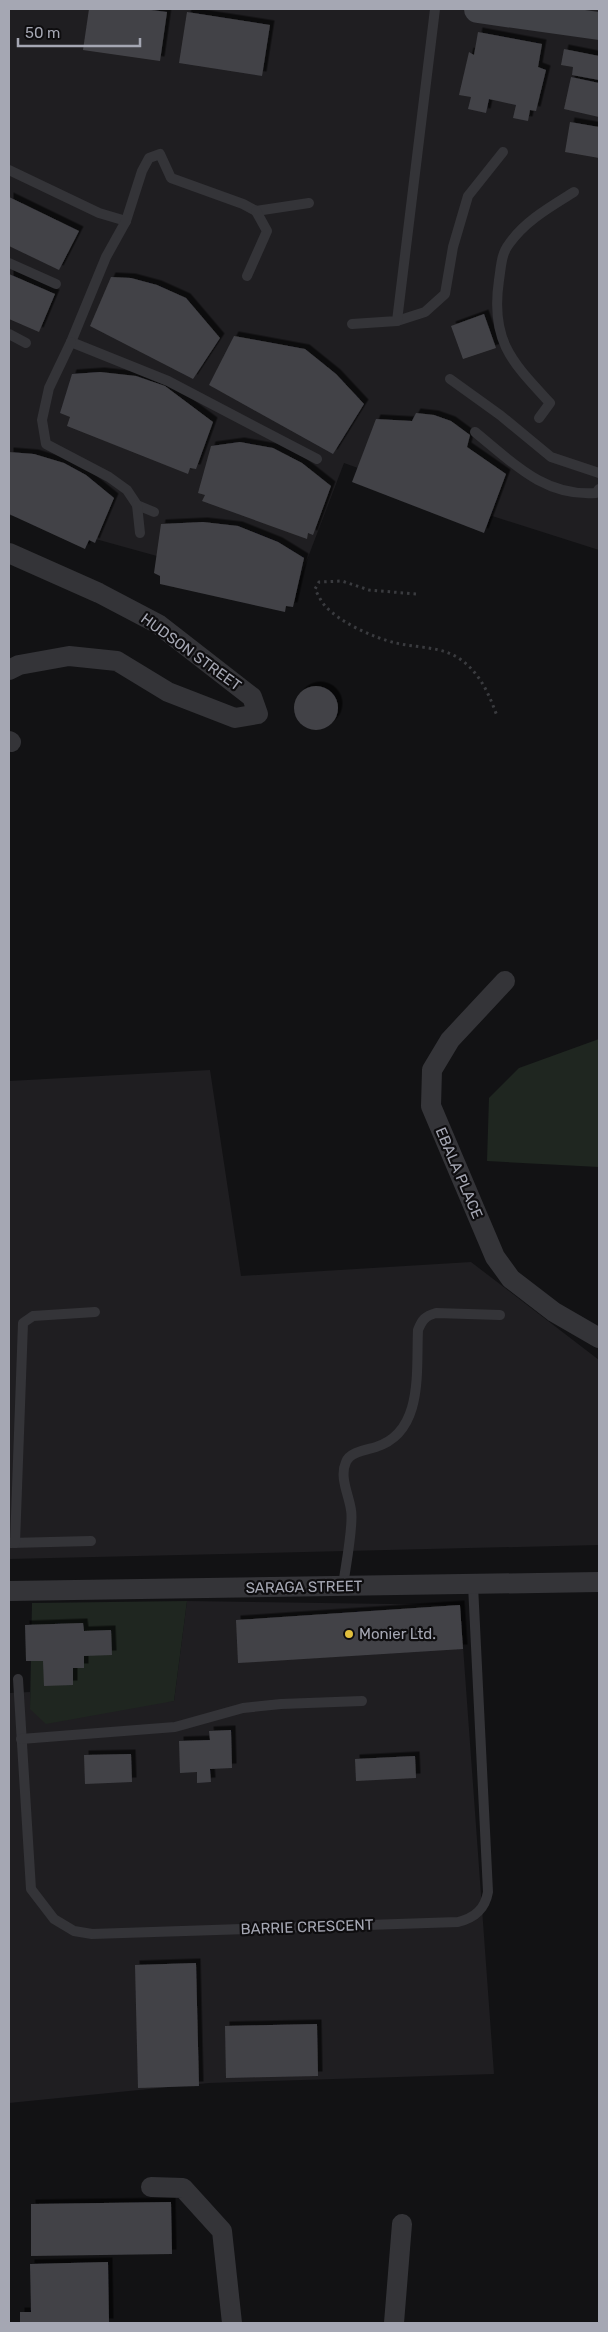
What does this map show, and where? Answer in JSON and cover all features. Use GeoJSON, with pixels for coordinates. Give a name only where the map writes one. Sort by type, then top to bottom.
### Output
{"type":"FeatureCollection","features":[{"type":"Feature","properties":{"kind":"street"},"geometry":{"type":"LineString","coordinates":[[478,9],[599,26]]}},
{"type":"Feature","properties":{"kind":"street","name":"HUDSON STREET"},"geometry":{"type":"LineString","coordinates":[[9,553],[99,593],[158,624],[252,697],[258,714],[235,718],[168,692],[117,661],[69,656],[20,665],[9,670]]}},
{"type":"Feature","properties":{"kind":"street","name":"EBALA PLACE"},"geometry":{"type":"LineString","coordinates":[[505,981],[450,1040],[432,1070],[431,1106],[495,1257],[511,1279],[554,1312],[599,1338]]}},
{"type":"Feature","properties":{"kind":"street","name":"SARAGA STREET"},"geometry":{"type":"LineString","coordinates":[[9,1591],[599,1582]]}},
{"type":"Feature","properties":{"kind":"street"},"geometry":{"type":"LineString","coordinates":[[151,2187],[183,2188],[222,2231],[232,2323]]}},
{"type":"Feature","properties":{"kind":"street"},"geometry":{"type":"LineString","coordinates":[[394,2323],[402,2224]]}},
{"type":"Feature","properties":{"kind":"lane"},"geometry":{"type":"LineString","coordinates":[[397,321],[435,9]]}},
{"type":"Feature","properties":{"kind":"lane"},"geometry":{"type":"LineString","coordinates":[[352,324],[397,321],[425,312],[434,306],[445,294],[453,247],[468,196],[503,152]]}},
{"type":"Feature","properties":{"kind":"lane"},"geometry":{"type":"LineString","coordinates":[[140,533],[137,505],[127,490],[109,477],[46,444],[42,420],[49,388],[72,342],[106,258],[126,221],[145,163],[149,158],[160,154],[172,178],[243,204],[256,211],[267,232],[247,276]]}},
{"type":"Feature","properties":{"kind":"lane"},"geometry":{"type":"LineString","coordinates":[[9,170],[99,213],[126,221]]}},
{"type":"Feature","properties":{"kind":"lane"},"geometry":{"type":"LineString","coordinates":[[538,418],[550,404],[507,353],[497,319],[500,271],[504,251],[528,223],[574,192]]}},
{"type":"Feature","properties":{"kind":"lane"},"geometry":{"type":"LineString","coordinates":[[256,211],[309,203]]}},
{"type":"Feature","properties":{"kind":"lane"},"geometry":{"type":"LineString","coordinates":[[9,263],[56,284]]}},
{"type":"Feature","properties":{"kind":"lane"},"geometry":{"type":"LineString","coordinates":[[9,334],[26,343]]}},
{"type":"Feature","properties":{"kind":"lane"},"geometry":{"type":"LineString","coordinates":[[72,342],[168,381],[317,459]]}},
{"type":"Feature","properties":{"kind":"lane"},"geometry":{"type":"LineString","coordinates":[[450,379],[500,415],[552,457],[599,473]]}},
{"type":"Feature","properties":{"kind":"lane"},"geometry":{"type":"LineString","coordinates":[[475,432],[520,469],[547,487],[583,494],[596,493],[599,488]]}},
{"type":"Feature","properties":{"kind":"lane"},"geometry":{"type":"LineString","coordinates":[[137,505],[154,512]]}},
{"type":"Feature","properties":{"kind":"lane"},"geometry":{"type":"LineString","coordinates":[[91,1541],[12,1543],[23,1323],[33,1316],[95,1312]]}},
{"type":"Feature","properties":{"kind":"lane"},"geometry":{"type":"LineString","coordinates":[[343,1586],[352,1516],[345,1484],[344,1465],[351,1455],[392,1440],[406,1423],[416,1384],[418,1330],[421,1324],[427,1315],[436,1313],[500,1315]]}},
{"type":"Feature","properties":{"kind":"lane","name":"BARRIE CRESCENT"},"geometry":{"type":"LineString","coordinates":[[18,1679],[30,1889],[54,1919],[74,1931],[92,1934],[458,1922],[469,1919],[479,1912],[486,1903],[488,1892],[473,1585]]}},
{"type":"Feature","properties":{"kind":"lane"},"geometry":{"type":"LineString","coordinates":[[20,1739],[175,1727],[243,1708],[281,1704],[362,1701]]}},
{"type":"Feature","properties":{"kind":"path"},"geometry":{"type":"LineString","coordinates":[[416,594],[369,590],[342,581],[320,582],[315,589],[325,606],[362,631],[396,643],[432,648],[459,658],[476,673],[488,691],[497,716]]}},
{"type":"Feature","properties":{"kind":"shaded area"},"geometry":{"type":"Polygon","coordinates":[[[9,9],[599,9],[599,550],[486,514],[344,463],[294,594],[9,515],[9,9]]]}},
{"type":"Feature","properties":{"kind":"shaded area"},"geometry":{"type":"Polygon","coordinates":[[[599,1039],[599,1167],[487,1161],[489,1098],[519,1068],[599,1039]]]}},
{"type":"Feature","properties":{"kind":"shaded area"},"geometry":{"type":"Polygon","coordinates":[[[210,1070],[241,1276],[471,1262],[599,1360],[599,1545],[9,1559],[9,1081],[210,1070]]]}},
{"type":"Feature","properties":{"kind":"shaded area","name":"Monier Ltd."},"geometry":{"type":"Polygon","coordinates":[[[187,1601],[460,1605],[494,2074],[209,2083],[9,2103],[9,1693],[30,1692],[30,1709],[174,1701],[187,1601]]]}},
{"type":"Feature","properties":{"kind":"shaded area"},"geometry":{"type":"Polygon","coordinates":[[[187,1601],[174,1701],[46,1724],[30,1709],[32,1603],[187,1601]]]}},
{"type":"Feature","properties":{"kind":"building"},"geometry":{"type":"Polygon","coordinates":[[[89,9],[143,9],[167,12],[160,61],[83,50],[89,9]]]}},
{"type":"Feature","properties":{"kind":"building"},"geometry":{"type":"Polygon","coordinates":[[[187,12],[270,25],[262,76],[179,63],[187,12]]]}},
{"type":"Feature","properties":{"kind":"building"},"geometry":{"type":"Polygon","coordinates":[[[478,32],[542,44],[538,67],[546,70],[536,111],[530,110],[528,121],[513,118],[516,105],[489,99],[486,113],[468,109],[471,97],[459,95],[469,52],[474,55],[478,32]]]}},
{"type":"Feature","properties":{"kind":"building"},"geometry":{"type":"Polygon","coordinates":[[[564,49],[599,56],[599,80],[572,75],[573,67],[561,65],[564,49]]]}},
{"type":"Feature","properties":{"kind":"building"},"geometry":{"type":"Polygon","coordinates":[[[571,77],[599,83],[599,117],[564,109],[571,77]]]}},
{"type":"Feature","properties":{"kind":"building"},"geometry":{"type":"Polygon","coordinates":[[[570,122],[599,127],[599,158],[565,152],[570,122]]]}},
{"type":"Feature","properties":{"kind":"building"},"geometry":{"type":"Polygon","coordinates":[[[9,197],[79,231],[59,270],[9,246],[9,197]]]}},
{"type":"Feature","properties":{"kind":"building"},"geometry":{"type":"Polygon","coordinates":[[[9,274],[55,294],[39,332],[9,319],[9,274]]]}},
{"type":"Feature","properties":{"kind":"building"},"geometry":{"type":"Polygon","coordinates":[[[111,277],[131,278],[157,285],[186,298],[220,338],[193,379],[90,326],[111,277]]]}},
{"type":"Feature","properties":{"kind":"building"},"geometry":{"type":"Polygon","coordinates":[[[484,314],[496,348],[463,359],[451,326],[484,314]]]}},
{"type":"Feature","properties":{"kind":"building"},"geometry":{"type":"Polygon","coordinates":[[[234,336],[305,349],[336,374],[364,404],[333,454],[209,385],[234,336]]]}},
{"type":"Feature","properties":{"kind":"building"},"geometry":{"type":"Polygon","coordinates":[[[100,372],[136,376],[165,386],[213,422],[196,469],[190,468],[188,474],[67,426],[70,417],[60,413],[72,374],[100,372]]]}},
{"type":"Feature","properties":{"kind":"building"},"geometry":{"type":"Polygon","coordinates":[[[416,413],[434,415],[451,421],[470,435],[467,447],[506,474],[484,533],[352,482],[376,419],[412,421],[416,413]]]}},
{"type":"Feature","properties":{"kind":"building"},"geometry":{"type":"Polygon","coordinates":[[[240,442],[273,448],[302,463],[331,486],[313,535],[308,533],[307,539],[202,501],[205,495],[198,493],[211,446],[240,442]]]}},
{"type":"Feature","properties":{"kind":"building"},"geometry":{"type":"Polygon","coordinates":[[[9,452],[34,454],[64,463],[86,475],[114,498],[95,543],[89,540],[85,549],[9,514],[9,452]]]}},
{"type":"Feature","properties":{"kind":"building"},"geometry":{"type":"Polygon","coordinates":[[[203,522],[238,526],[278,542],[304,558],[293,607],[286,606],[285,612],[160,584],[160,576],[154,573],[161,524],[203,522]]]}},
{"type":"Feature","properties":{"kind":"building"},"geometry":{"type":"Polygon","coordinates":[[[320,686],[332,692],[337,699],[337,717],[332,724],[325,729],[312,730],[304,727],[297,720],[294,704],[297,696],[304,689],[320,686]]]}},
{"type":"Feature","properties":{"kind":"building","name":"Monier Ltd."},"geometry":{"type":"Polygon","coordinates":[[[460,1605],[463,1649],[238,1663],[236,1620],[460,1605]]]}},
{"type":"Feature","properties":{"kind":"building"},"geometry":{"type":"Polygon","coordinates":[[[83,1623],[84,1631],[111,1630],[112,1655],[84,1656],[84,1668],[73,1668],[73,1685],[44,1686],[43,1661],[26,1661],[25,1625],[83,1623]]]}},
{"type":"Feature","properties":{"kind":"building"},"geometry":{"type":"Polygon","coordinates":[[[231,1730],[232,1768],[210,1769],[211,1782],[197,1783],[197,1772],[180,1773],[179,1741],[210,1740],[209,1731],[231,1730]]]}},
{"type":"Feature","properties":{"kind":"building"},"geometry":{"type":"Polygon","coordinates":[[[131,1754],[132,1782],[85,1784],[84,1755],[131,1754]]]}},
{"type":"Feature","properties":{"kind":"building"},"geometry":{"type":"Polygon","coordinates":[[[415,1756],[416,1778],[356,1781],[355,1759],[415,1756]]]}},
{"type":"Feature","properties":{"kind":"building"},"geometry":{"type":"Polygon","coordinates":[[[196,1963],[199,2086],[138,2088],[135,1965],[196,1963]]]}},
{"type":"Feature","properties":{"kind":"building"},"geometry":{"type":"Polygon","coordinates":[[[317,2024],[318,2076],[226,2078],[225,2026],[317,2024]]]}},
{"type":"Feature","properties":{"kind":"building"},"geometry":{"type":"Polygon","coordinates":[[[171,2202],[172,2254],[31,2256],[31,2204],[171,2202]]]}},
{"type":"Feature","properties":{"kind":"building"},"geometry":{"type":"Polygon","coordinates":[[[108,2262],[109,2323],[20,2323],[20,2312],[31,2312],[30,2264],[108,2262]]]}},
{"type":"Feature","properties":{"kind":"place","name":"Monier Ltd."},"geometry":{"type":"Point","coordinates":[349,1634]}}]}
